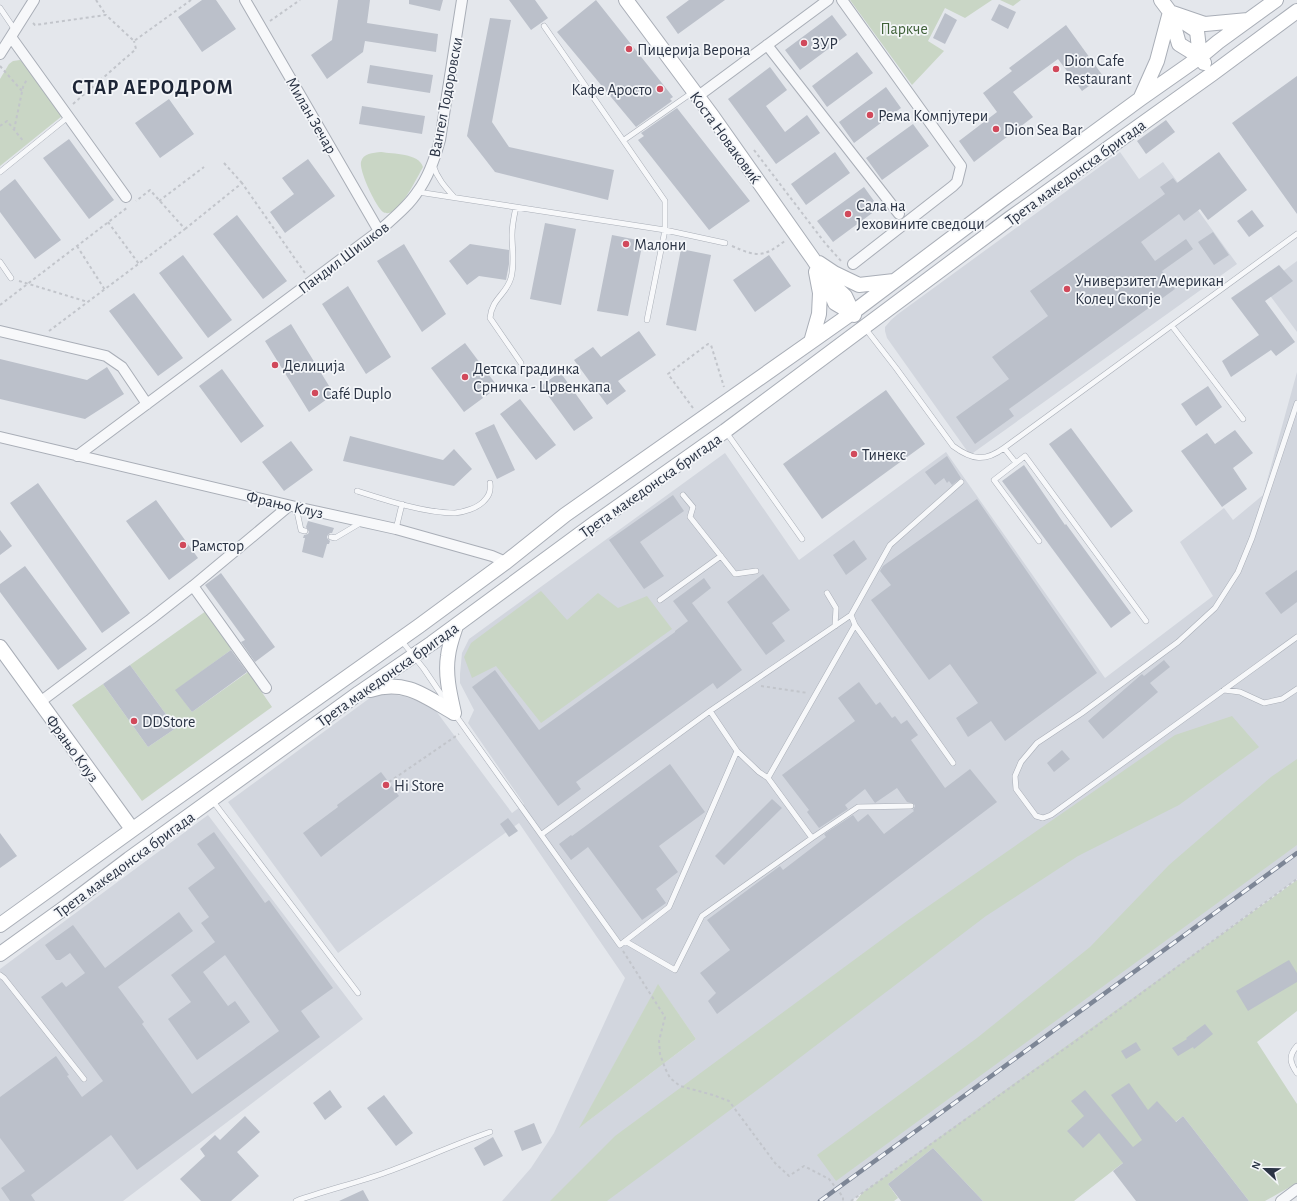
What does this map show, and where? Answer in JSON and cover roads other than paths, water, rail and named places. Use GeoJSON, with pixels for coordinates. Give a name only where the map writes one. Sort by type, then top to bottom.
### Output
{"type":"FeatureCollection","features":[{"type":"Feature","properties":{"kind":"street"},"geometry":{"type":"LineString","coordinates":[[0,54],[34,0]]}},
{"type":"Feature","properties":{"kind":"street","name":"Милан Зечар"},"geometry":{"type":"LineString","coordinates":[[245,0],[379,231]]}},
{"type":"Feature","properties":{"kind":"street","name":"Вангел Тодоровски"},"geometry":{"type":"LineString","coordinates":[[418,192],[432,164],[440,140],[462,0]]}},
{"type":"Feature","properties":{"kind":"street","name":"Коста Новаковиќ"},"geometry":{"type":"LineString","coordinates":[[626,0],[795,233],[824,276],[845,296],[852,313],[865,328]]}},
{"type":"Feature","properties":{"kind":"street"},"geometry":{"type":"LineString","coordinates":[[695,94],[767,46],[828,0]]}},
{"type":"Feature","properties":{"kind":"street"},"geometry":{"type":"LineString","coordinates":[[842,0],[961,166],[957,182],[953,186],[849,265]]}},
{"type":"Feature","properties":{"kind":"street"},"geometry":{"type":"LineString","coordinates":[[1161,0],[1170,12],[1197,31],[1200,57]]}},
{"type":"Feature","properties":{"kind":"street","name":"Трета македонска бригада"},"geometry":{"type":"LineString","coordinates":[[0,925],[132,829],[401,639],[506,562],[565,515],[852,313],[1002,200],[1200,57],[1276,0]]}},
{"type":"Feature","properties":{"kind":"street","name":"Трета македонска бригада"},"geometry":{"type":"LineString","coordinates":[[0,954],[358,693],[414,656],[595,523],[725,431],[865,328],[1015,214],[1212,74],[1297,11]]}},
{"type":"Feature","properties":{"kind":"street"},"geometry":{"type":"LineString","coordinates":[[1170,12],[1205,24],[1248,20]]}},
{"type":"Feature","properties":{"kind":"street"},"geometry":{"type":"LineString","coordinates":[[1170,12],[1179,44],[1200,57],[1212,74]]}},
{"type":"Feature","properties":{"kind":"street"},"geometry":{"type":"LineString","coordinates":[[1140,99],[1156,61],[1170,12]]}},
{"type":"Feature","properties":{"kind":"street"},"geometry":{"type":"LineString","coordinates":[[13,33],[33,68],[130,202]]}},
{"type":"Feature","properties":{"kind":"street"},"geometry":{"type":"LineString","coordinates":[[767,46],[899,214]]}},
{"type":"Feature","properties":{"kind":"street","name":"Пандил Шишков"},"geometry":{"type":"LineString","coordinates":[[77,456],[379,231],[402,210],[418,192]]}},
{"type":"Feature","properties":{"kind":"street"},"geometry":{"type":"LineString","coordinates":[[813,259],[834,273],[859,285],[897,280]]}},
{"type":"Feature","properties":{"kind":"street"},"geometry":{"type":"LineString","coordinates":[[811,342],[819,314],[820,293],[813,259]]}},
{"type":"Feature","properties":{"kind":"street"},"geometry":{"type":"LineString","coordinates":[[0,331],[106,356],[122,367],[148,404]]}},
{"type":"Feature","properties":{"kind":"street"},"geometry":{"type":"LineString","coordinates":[[0,437],[77,456]]}},
{"type":"Feature","properties":{"kind":"street","name":"Фрањо Клуз"},"geometry":{"type":"LineString","coordinates":[[77,456],[223,489],[292,507],[396,529],[492,556],[506,562]]}},
{"type":"Feature","properties":{"kind":"street"},"geometry":{"type":"LineString","coordinates":[[40,702],[193,586],[292,507]]}},
{"type":"Feature","properties":{"kind":"street"},"geometry":{"type":"LineString","coordinates":[[193,586],[266,688]]}},
{"type":"Feature","properties":{"kind":"street"},"geometry":{"type":"LineString","coordinates":[[454,713],[449,686],[447,662],[456,626]]}},
{"type":"Feature","properties":{"kind":"street","name":"Фрањо Клуз"},"geometry":{"type":"LineString","coordinates":[[0,647],[132,829]]}},
{"type":"Feature","properties":{"kind":"street"},"geometry":{"type":"LineString","coordinates":[[358,693],[388,686],[400,686],[410,689],[454,713]]}},
{"type":"Feature","properties":{"kind":"street"},"geometry":{"type":"LineString","coordinates":[[1281,1201],[1297,1190]]}},
{"type":"Feature","properties":{"kind":"lane"},"geometry":{"type":"LineString","coordinates":[[0,8],[13,33]]}},
{"type":"Feature","properties":{"kind":"lane"},"geometry":{"type":"LineString","coordinates":[[544,26],[666,202],[665,230],[647,320]]}},
{"type":"Feature","properties":{"kind":"lane"},"geometry":{"type":"LineString","coordinates":[[624,140],[695,94]]}},
{"type":"Feature","properties":{"kind":"lane"},"geometry":{"type":"LineString","coordinates":[[0,172],[66,114]]}},
{"type":"Feature","properties":{"kind":"lane"},"geometry":{"type":"LineString","coordinates":[[432,164],[443,185],[454,198]]}},
{"type":"Feature","properties":{"kind":"lane"},"geometry":{"type":"LineString","coordinates":[[418,192],[665,230],[725,243]]}},
{"type":"Feature","properties":{"kind":"lane"},"geometry":{"type":"LineString","coordinates":[[516,207],[512,234],[513,257],[511,277],[507,286],[494,301],[490,318],[521,363]]}},
{"type":"Feature","properties":{"kind":"lane"},"geometry":{"type":"LineString","coordinates":[[865,328],[954,446],[963,454],[971,457],[989,457],[997,454],[1297,234]]}},
{"type":"Feature","properties":{"kind":"lane"},"geometry":{"type":"LineString","coordinates":[[0,262],[11,278]]}},
{"type":"Feature","properties":{"kind":"lane"},"geometry":{"type":"LineString","coordinates":[[1172,326],[1243,418]]}},
{"type":"Feature","properties":{"kind":"lane"},"geometry":{"type":"LineString","coordinates":[[1297,403],[1252,538],[1238,572],[1214,608],[1178,642],[1100,700],[1037,744],[1021,762],[1015,776],[1016,790],[1036,816],[1043,818],[1051,815],[1297,637]]}},
{"type":"Feature","properties":{"kind":"lane"},"geometry":{"type":"LineString","coordinates":[[725,431],[802,539]]}},
{"type":"Feature","properties":{"kind":"lane"},"geometry":{"type":"LineString","coordinates":[[1004,448],[1016,463]]}},
{"type":"Feature","properties":{"kind":"lane"},"geometry":{"type":"LineString","coordinates":[[1039,541],[994,480],[1025,456],[1146,621]]}},
{"type":"Feature","properties":{"kind":"lane"},"geometry":{"type":"LineString","coordinates":[[542,834],[748,684],[851,615],[890,545],[961,482]]}},
{"type":"Feature","properties":{"kind":"lane"},"geometry":{"type":"LineString","coordinates":[[357,491],[402,504],[456,513],[481,504],[488,497],[491,491],[490,483]]}},
{"type":"Feature","properties":{"kind":"lane"},"geometry":{"type":"LineString","coordinates":[[683,495],[693,507],[690,517],[735,574],[756,571]]}},
{"type":"Feature","properties":{"kind":"lane"},"geometry":{"type":"LineString","coordinates":[[396,529],[402,504]]}},
{"type":"Feature","properties":{"kind":"lane"},"geometry":{"type":"LineString","coordinates":[[292,507],[301,530],[305,531]]}},
{"type":"Feature","properties":{"kind":"lane"},"geometry":{"type":"LineString","coordinates":[[331,537],[335,538],[362,522]]}},
{"type":"Feature","properties":{"kind":"lane"},"geometry":{"type":"LineString","coordinates":[[660,600],[721,556]]}},
{"type":"Feature","properties":{"kind":"lane"},"geometry":{"type":"LineString","coordinates":[[826,593],[836,608],[835,626]]}},
{"type":"Feature","properties":{"kind":"lane"},"geometry":{"type":"LineString","coordinates":[[851,615],[855,625],[953,763]]}},
{"type":"Feature","properties":{"kind":"lane"},"geometry":{"type":"LineString","coordinates":[[768,778],[855,625]]}},
{"type":"Feature","properties":{"kind":"lane"},"geometry":{"type":"LineString","coordinates":[[401,639],[620,945],[669,906],[737,751]]}},
{"type":"Feature","properties":{"kind":"lane"},"geometry":{"type":"LineString","coordinates":[[1224,690],[1240,692],[1264,703],[1282,699],[1297,689]]}},
{"type":"Feature","properties":{"kind":"lane"},"geometry":{"type":"LineString","coordinates":[[710,711],[737,751],[759,772],[768,778],[812,838]]}},
{"type":"Feature","properties":{"kind":"lane"},"geometry":{"type":"LineString","coordinates":[[212,799],[358,993]]}},
{"type":"Feature","properties":{"kind":"lane"},"geometry":{"type":"LineString","coordinates":[[625,941],[675,970],[702,916],[812,838],[858,807],[912,806]]}},
{"type":"Feature","properties":{"kind":"lane"},"geometry":{"type":"LineString","coordinates":[[0,975],[4,978],[84,1079]]}},
{"type":"Feature","properties":{"kind":"lane"},"geometry":{"type":"LineString","coordinates":[[1297,1046],[1292,1052],[1291,1064],[1297,1073]]}},
{"type":"Feature","properties":{"kind":"lane"},"geometry":{"type":"LineString","coordinates":[[296,1201],[387,1172],[490,1132]]}},
{"type":"Feature","properties":{"kind":"railway"},"geometry":{"type":"LineString","coordinates":[[820,1201],[1297,853]]}},
{"type":"Feature","properties":{"kind":"place","name":"ЗУР"},"geometry":{"type":"Point","coordinates":[804,43]}},
{"type":"Feature","properties":{"kind":"place","name":"Пицерија Верона"},"geometry":{"type":"Point","coordinates":[629,49]}},
{"type":"Feature","properties":{"kind":"place","name":"Dion Cafe Restaurant"},"geometry":{"type":"Point","coordinates":[1056,69]}},
{"type":"Feature","properties":{"kind":"place","name":"Кафе Аросто"},"geometry":{"type":"Point","coordinates":[660,89]}},
{"type":"Feature","properties":{"kind":"place","name":"Рема Компјутери"},"geometry":{"type":"Point","coordinates":[870,115]}},
{"type":"Feature","properties":{"kind":"place","name":"Dion Sea Bar"},"geometry":{"type":"Point","coordinates":[996,129]}},
{"type":"Feature","properties":{"kind":"place","name":"Сала на Јеховините сведоци"},"geometry":{"type":"Point","coordinates":[848,214]}},
{"type":"Feature","properties":{"kind":"place","name":"Малони"},"geometry":{"type":"Point","coordinates":[626,244]}},
{"type":"Feature","properties":{"kind":"place","name":"Универзитет Американ Колеџ Скопје"},"geometry":{"type":"Point","coordinates":[1067,289]}},
{"type":"Feature","properties":{"kind":"place","name":"Делиција"},"geometry":{"type":"Point","coordinates":[275,365]}},
{"type":"Feature","properties":{"kind":"place","name":"Детска градинка Срничка - Црвенкапа"},"geometry":{"type":"Point","coordinates":[465,377]}},
{"type":"Feature","properties":{"kind":"place","name":"Café Duplo"},"geometry":{"type":"Point","coordinates":[315,393]}},
{"type":"Feature","properties":{"kind":"place","name":"Тинекс"},"geometry":{"type":"Point","coordinates":[854,454]}},
{"type":"Feature","properties":{"kind":"place","name":"Рамстор"},"geometry":{"type":"Point","coordinates":[183,545]}},
{"type":"Feature","properties":{"kind":"place","name":"DDStore"},"geometry":{"type":"Point","coordinates":[134,721]}},
{"type":"Feature","properties":{"kind":"place","name":"Hi Store"},"geometry":{"type":"Point","coordinates":[386,785]}},
{"type":"Feature","properties":{"kind":"district","name":"СТАР АЕРОДРОМ"},"geometry":{"type":"Point","coordinates":[153,87]}},
{"type":"Feature","properties":{"kind":"park label","name":"Паркче"},"geometry":{"type":"Point","coordinates":[904,28]}}]}
